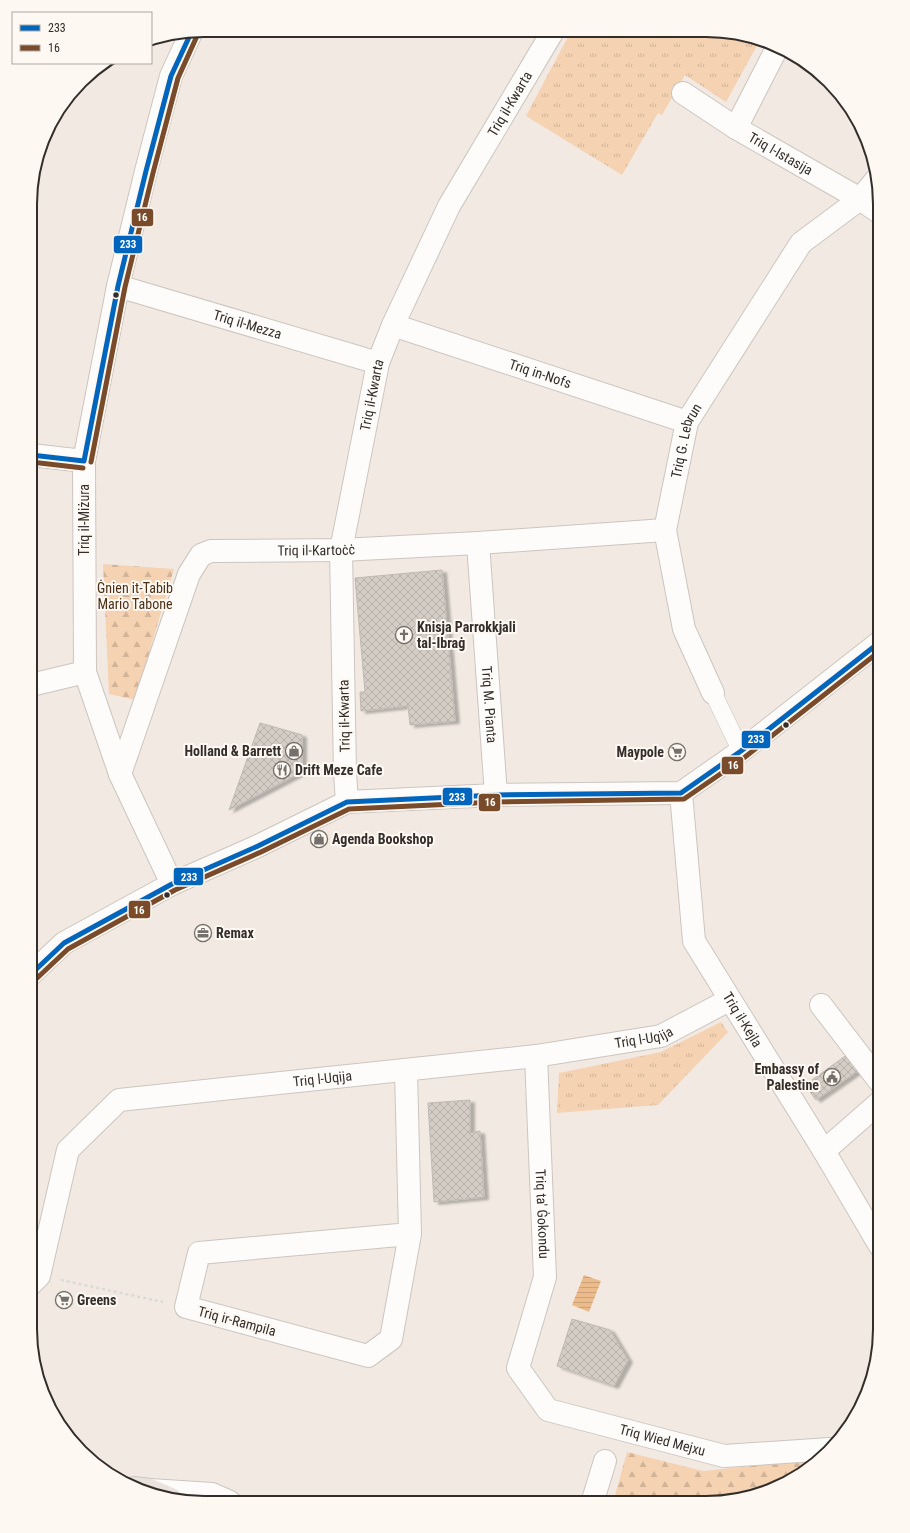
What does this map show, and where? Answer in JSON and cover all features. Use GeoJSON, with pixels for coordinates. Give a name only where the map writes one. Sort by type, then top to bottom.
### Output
{"type":"FeatureCollection","features":[{"type":"Feature","properties":{"kind":"street","name":"Triq il-Miżura"},"geometry":{"type":"LineString","coordinates":[[172,884],[120,774],[85,672],[84,461],[118,286],[171,76],[189,37]]}},
{"type":"Feature","properties":{"kind":"street","name":"Triq il-Kwarta"},"geometry":{"type":"LineString","coordinates":[[348,802],[341,550],[378,363],[393,325],[449,206],[549,37]]}},
{"type":"Feature","properties":{"kind":"street"},"geometry":{"type":"LineString","coordinates":[[736,128],[775,52]]}},
{"type":"Feature","properties":{"kind":"street","name":"Triq l-Istasija"},"geometry":{"type":"LineString","coordinates":[[683,93],[736,128],[860,199],[873,208]]}},
{"type":"Feature","properties":{"kind":"street","name":"Triq G. Lebrun"},"geometry":{"type":"LineString","coordinates":[[741,751],[684,629],[665,530],[686,422],[801,242],[860,199],[872,184]]}},
{"type":"Feature","properties":{"kind":"street","name":"Triq il-Mezza"},"geometry":{"type":"LineString","coordinates":[[118,286],[378,363]]}},
{"type":"Feature","properties":{"kind":"street","name":"Triq in-Nofs"},"geometry":{"type":"LineString","coordinates":[[393,325],[686,422]]}},
{"type":"Feature","properties":{"kind":"street"},"geometry":{"type":"LineString","coordinates":[[37,456],[84,461]]}},
{"type":"Feature","properties":{"kind":"street","name":"Triq il-Kartoċċ"},"geometry":{"type":"LineString","coordinates":[[120,774],[189,574],[201,555],[211,551],[341,550],[478,543],[665,530]]}},
{"type":"Feature","properties":{"kind":"street","name":"Triq M. Pianta"},"geometry":{"type":"LineString","coordinates":[[478,543],[496,795]]}},
{"type":"Feature","properties":{"kind":"street"},"geometry":{"type":"LineString","coordinates":[[37,968],[64,943],[172,884],[258,846],[348,802],[496,795],[681,793],[741,751],[873,647]]}},
{"type":"Feature","properties":{"kind":"street"},"geometry":{"type":"LineString","coordinates":[[37,684],[85,672]]}},
{"type":"Feature","properties":{"kind":"street","name":"Triq il-Kejla"},"geometry":{"type":"LineString","coordinates":[[681,793],[694,941],[729,1000],[824,1151],[873,1234]]}},
{"type":"Feature","properties":{"kind":"street","name":"Triq l-Uqija"},"geometry":{"type":"LineString","coordinates":[[37,1269],[68,1150],[119,1100],[536,1056],[661,1036],[729,1000]]}},
{"type":"Feature","properties":{"kind":"street"},"geometry":{"type":"LineString","coordinates":[[821,1005],[873,1073]]}},
{"type":"Feature","properties":{"kind":"street","name":"Triq ta' Ġokondu"},"geometry":{"type":"LineString","coordinates":[[518,1368],[545,1277],[536,1056]]}},
{"type":"Feature","properties":{"kind":"street","name":"Triq ir-Rampila"},"geometry":{"type":"LineString","coordinates":[[406,1070],[410,1234],[391,1339],[368,1356],[186,1306],[199,1253],[410,1234]]}},
{"type":"Feature","properties":{"kind":"street"},"geometry":{"type":"LineString","coordinates":[[824,1151],[873,1108]]}},
{"type":"Feature","properties":{"kind":"street","name":"Triq Wied Mejxu"},"geometry":{"type":"LineString","coordinates":[[518,1368],[548,1410],[724,1456],[821,1450]]}},
{"type":"Feature","properties":{"kind":"street"},"geometry":{"type":"LineString","coordinates":[[594,1496],[605,1461]]}},
{"type":"Feature","properties":{"kind":"street"},"geometry":{"type":"LineString","coordinates":[[163,1490],[212,1494],[216,1496]]}},
{"type":"Feature","properties":{"kind":"path"},"geometry":{"type":"LineString","coordinates":[[37,1281],[186,1306]]}},
{"type":"Feature","properties":{"kind":"green space"},"geometry":{"type":"Polygon","coordinates":[[[568,37],[717,37],[738,40],[757,45],[726,102],[685,75],[662,115],[658,113],[622,175],[526,116],[568,37]]]}},
{"type":"Feature","properties":{"kind":"green space","name":"Ġnien it-Tabib Mario Tabone"},"geometry":{"type":"Polygon","coordinates":[[[103,564],[174,569],[135,700],[109,694],[103,564]]]}},
{"type":"Feature","properties":{"kind":"green space"},"geometry":{"type":"Polygon","coordinates":[[[721,1022],[728,1032],[658,1105],[557,1113],[559,1073],[661,1052],[721,1022]]]}},
{"type":"Feature","properties":{"kind":"green space"},"geometry":{"type":"Polygon","coordinates":[[[627,1452],[703,1471],[809,1460],[780,1479],[760,1487],[728,1495],[615,1496],[627,1452]]]}},
{"type":"Feature","properties":{"kind":"shaded area"},"geometry":{"type":"Polygon","coordinates":[[[584,1275],[601,1281],[589,1312],[572,1305],[584,1275]]]}},
{"type":"Feature","properties":{"kind":"building","name":"Knisja Parrokkjali tal-Ibraġ"},"geometry":{"type":"Polygon","coordinates":[[[442,570],[455,721],[410,725],[408,706],[361,711],[360,692],[365,692],[355,578],[442,570]]]}},
{"type":"Feature","properties":{"kind":"building"},"geometry":{"type":"Polygon","coordinates":[[[260,723],[302,735],[302,772],[229,810],[260,723]]]}},
{"type":"Feature","properties":{"kind":"building","name":"Embassy of Palestine"},"geometry":{"type":"Polygon","coordinates":[[[848,1054],[859,1070],[816,1100],[805,1085],[848,1054]]]}},
{"type":"Feature","properties":{"kind":"building"},"geometry":{"type":"Polygon","coordinates":[[[470,1100],[470,1133],[480,1131],[484,1197],[434,1202],[428,1103],[470,1100]]]}},
{"type":"Feature","properties":{"kind":"building"},"geometry":{"type":"Polygon","coordinates":[[[572,1319],[610,1330],[628,1360],[614,1386],[557,1366],[572,1319]]]}},
{"type":"Feature","properties":{"kind":"transit line","name":"233"},"geometry":{"type":"LineString","coordinates":[[84,461],[118,286],[146,171],[171,76],[189,37]]}},
{"type":"Feature","properties":{"kind":"transit line","name":"16"},"geometry":{"type":"LineString","coordinates":[[91,462],[125,287],[153,173],[178,78],[197,37]]}},
{"type":"Feature","properties":{"kind":"transit line","name":"233"},"geometry":{"type":"LineString","coordinates":[[37,456],[84,461]]}},
{"type":"Feature","properties":{"kind":"transit line","name":"16"},"geometry":{"type":"LineString","coordinates":[[37,463],[83,468]]}},
{"type":"Feature","properties":{"kind":"transit line","name":"233"},"geometry":{"type":"LineString","coordinates":[[37,968],[64,943],[172,884],[258,846],[347,802],[496,795],[681,793],[741,751],[873,647]]}},
{"type":"Feature","properties":{"kind":"transit line","name":"16"},"geometry":{"type":"LineString","coordinates":[[37,978],[68,949],[175,890],[261,852],[349,809],[496,802],[684,799],[745,757],[873,656]]}},
{"type":"Feature","properties":{"kind":"place","name":"Knisja Parrokkjali tal-Ibraġ"},"geometry":{"type":"Point","coordinates":[404,635]}},
{"type":"Feature","properties":{"kind":"place","name":"Holland & Barrett"},"geometry":{"type":"Point","coordinates":[294,751]}},
{"type":"Feature","properties":{"kind":"place","name":"Maypole"},"geometry":{"type":"Point","coordinates":[677,752]}},
{"type":"Feature","properties":{"kind":"place","name":"Drift Meze Cafe"},"geometry":{"type":"Point","coordinates":[282,770]}},
{"type":"Feature","properties":{"kind":"place","name":"Agenda Bookshop"},"geometry":{"type":"Point","coordinates":[319,839]}},
{"type":"Feature","properties":{"kind":"place","name":"Remax"},"geometry":{"type":"Point","coordinates":[203,933]}},
{"type":"Feature","properties":{"kind":"place","name":"Embassy of Palestine"},"geometry":{"type":"Point","coordinates":[832,1077]}},
{"type":"Feature","properties":{"kind":"place","name":"Greens"},"geometry":{"type":"Point","coordinates":[64,1300]}}]}
